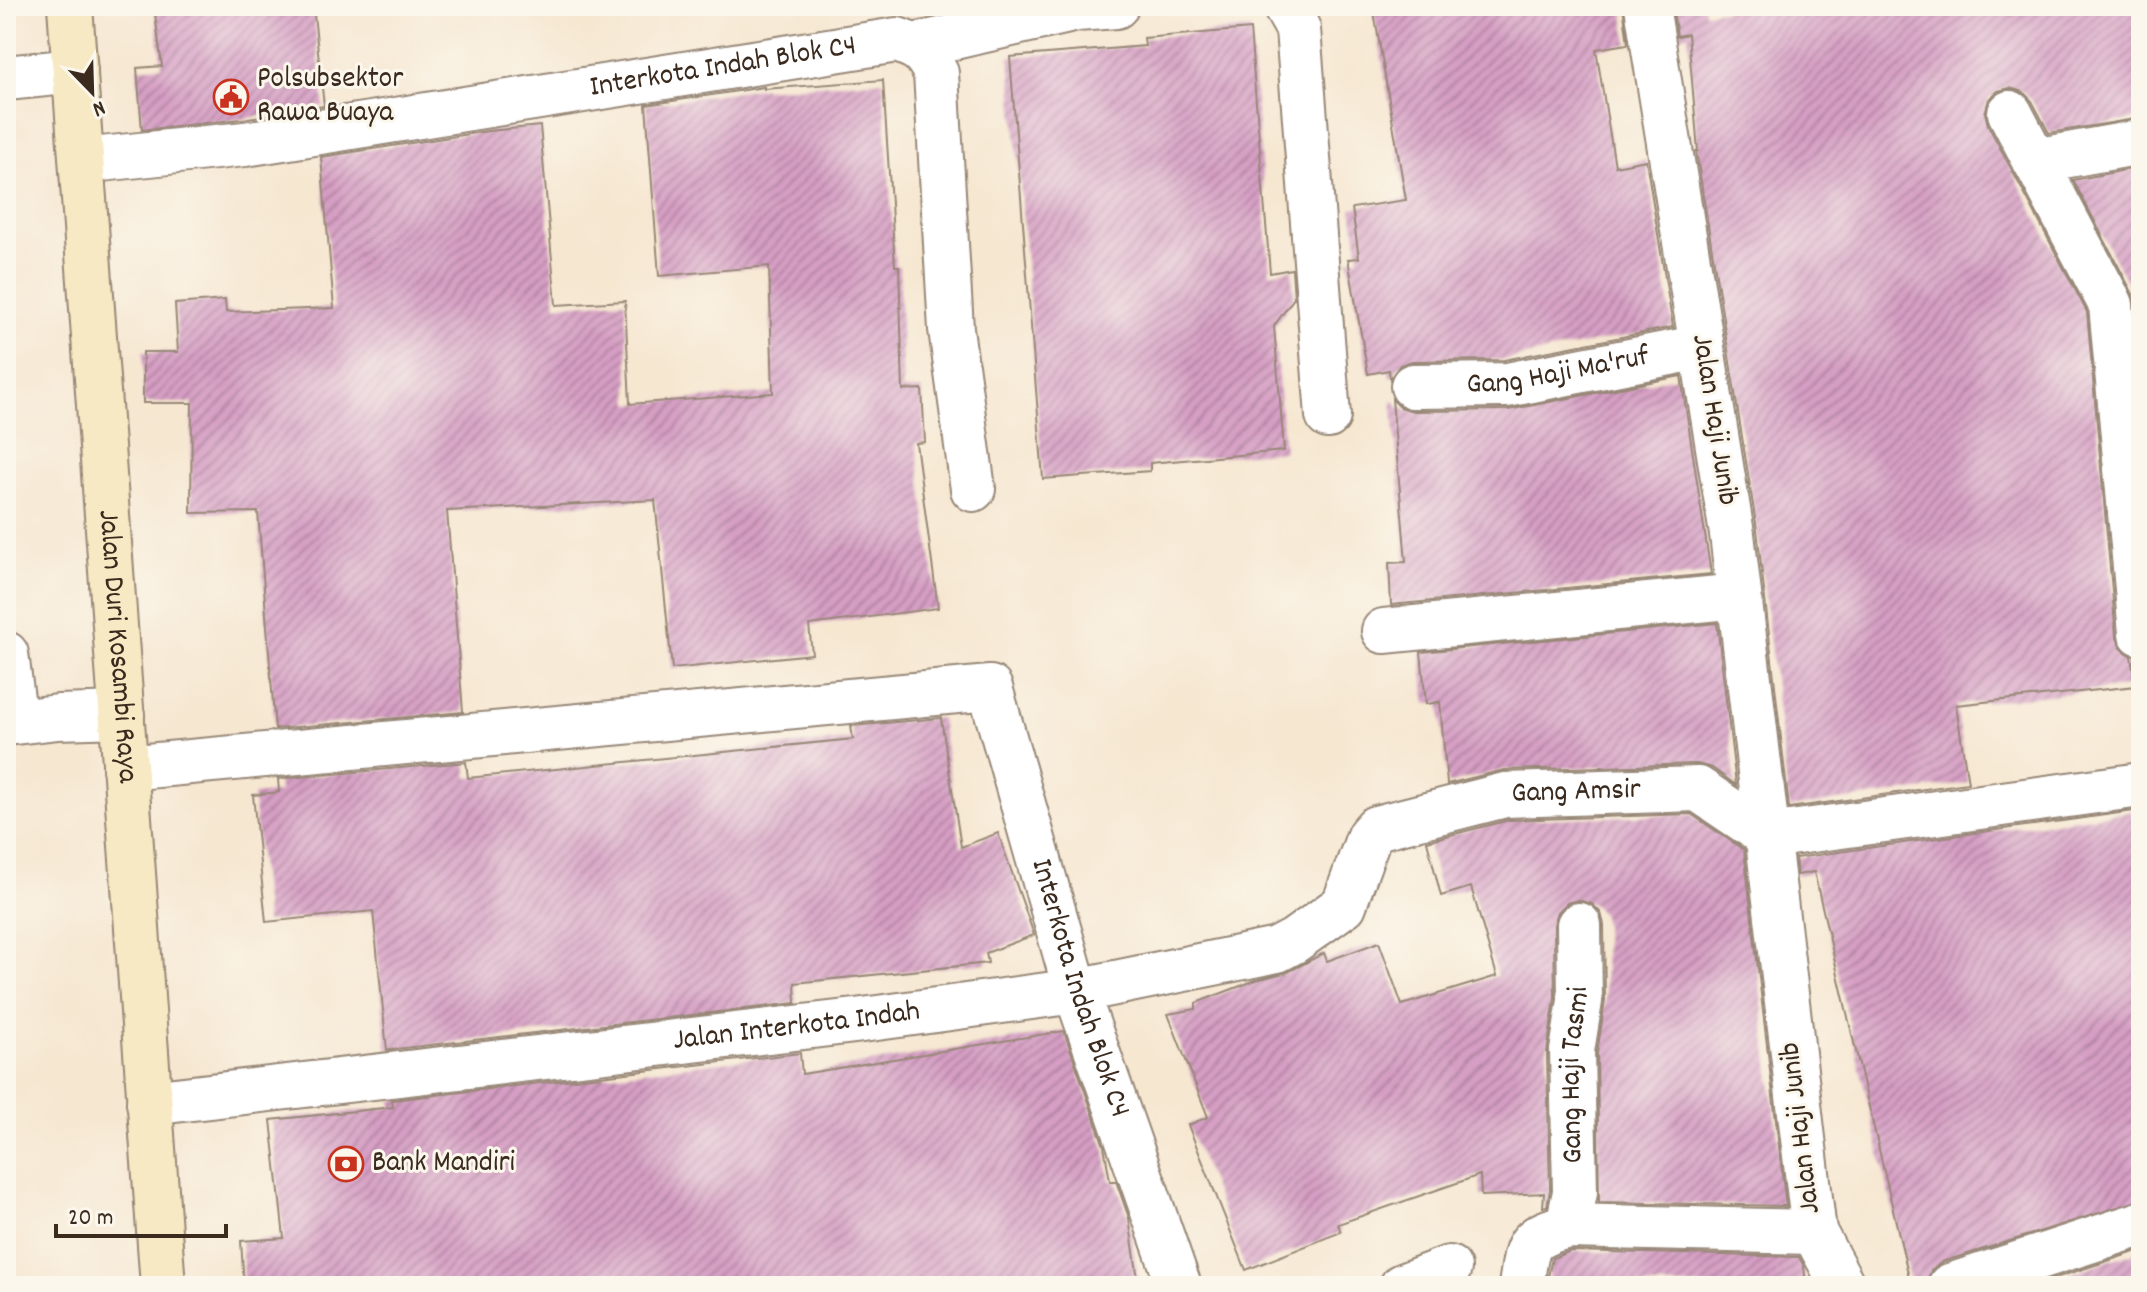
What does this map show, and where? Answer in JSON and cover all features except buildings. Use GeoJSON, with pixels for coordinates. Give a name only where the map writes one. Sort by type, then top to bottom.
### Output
{"type":"FeatureCollection","features":[{"type":"Feature","properties":{"kind":"main road","name":"Jalan Duri Kosambi Raya"},"geometry":{"type":"LineString","coordinates":[[70,6],[163,1286]]}},
{"type":"Feature","properties":{"kind":"street","name":"Interkota Indah Blok C4"},"geometry":{"type":"LineString","coordinates":[[82,161],[245,144],[897,40],[914,46],[1077,9],[1116,6]]}},
{"type":"Feature","properties":{"kind":"street"},"geometry":{"type":"LineString","coordinates":[[1285,6],[1298,29],[1328,416]]}},
{"type":"Feature","properties":{"kind":"street","name":"Jalan Haji Junib"},"geometry":{"type":"LineString","coordinates":[[1521,1286],[1527,1247],[1540,1234],[1568,1226],[1814,1232],[1732,534],[1647,6]]}},
{"type":"Feature","properties":{"kind":"street"},"geometry":{"type":"LineString","coordinates":[[914,46],[926,55],[936,73],[951,329],[973,489]]}},
{"type":"Feature","properties":{"kind":"street"},"geometry":{"type":"LineString","coordinates":[[6,78],[75,71]]}},
{"type":"Feature","properties":{"kind":"street"},"geometry":{"type":"LineString","coordinates":[[2010,113],[2111,305],[2141,633]]}},
{"type":"Feature","properties":{"kind":"street"},"geometry":{"type":"LineString","coordinates":[[2035,161],[2141,142]]}},
{"type":"Feature","properties":{"kind":"street","name":"Gang Haji Ma'ruf"},"geometry":{"type":"LineString","coordinates":[[1413,386],[1507,385],[1701,347]]}},
{"type":"Feature","properties":{"kind":"street"},"geometry":{"type":"LineString","coordinates":[[1384,631],[1739,596]]}},
{"type":"Feature","properties":{"kind":"street"},"geometry":{"type":"LineString","coordinates":[[6,654],[10,722],[122,715]]}},
{"type":"Feature","properties":{"kind":"street","name":"Interkota Indah Blok C4"},"geometry":{"type":"LineString","coordinates":[[125,768],[990,688],[1076,991],[1179,1286]]}},
{"type":"Feature","properties":{"kind":"street"},"geometry":{"type":"LineString","coordinates":[[1768,836],[2141,785]]}},
{"type":"Feature","properties":{"kind":"street","name":"Gang Amsir"},"geometry":{"type":"LineString","coordinates":[[1376,828],[1505,795],[1698,789],[1768,836]]}},
{"type":"Feature","properties":{"kind":"street","name":"Jalan Interkota Indah"},"geometry":{"type":"LineString","coordinates":[[149,1103],[855,1021],[1076,991],[1277,950],[1344,905],[1369,836],[1376,828]]}},
{"type":"Feature","properties":{"kind":"street","name":"Gang Haji Tasmi"},"geometry":{"type":"LineString","coordinates":[[1568,1226],[1575,1192],[1572,1051],[1580,1001],[1579,925]]}},
{"type":"Feature","properties":{"kind":"street"},"geometry":{"type":"LineString","coordinates":[[1950,1286],[2141,1224]]}},
{"type":"Feature","properties":{"kind":"street"},"geometry":{"type":"LineString","coordinates":[[1814,1232],[1843,1286]]}},
{"type":"Feature","properties":{"kind":"street"},"geometry":{"type":"LineString","coordinates":[[1402,1286],[1449,1268]]}},
{"type":"Feature","properties":{"kind":"place","name":"Polsubsektor Rawa Buaya"},"geometry":{"type":"Point","coordinates":[231,97]}},
{"type":"Feature","properties":{"kind":"place","name":"Bank Mandiri"},"geometry":{"type":"Point","coordinates":[346,1164]}}]}
